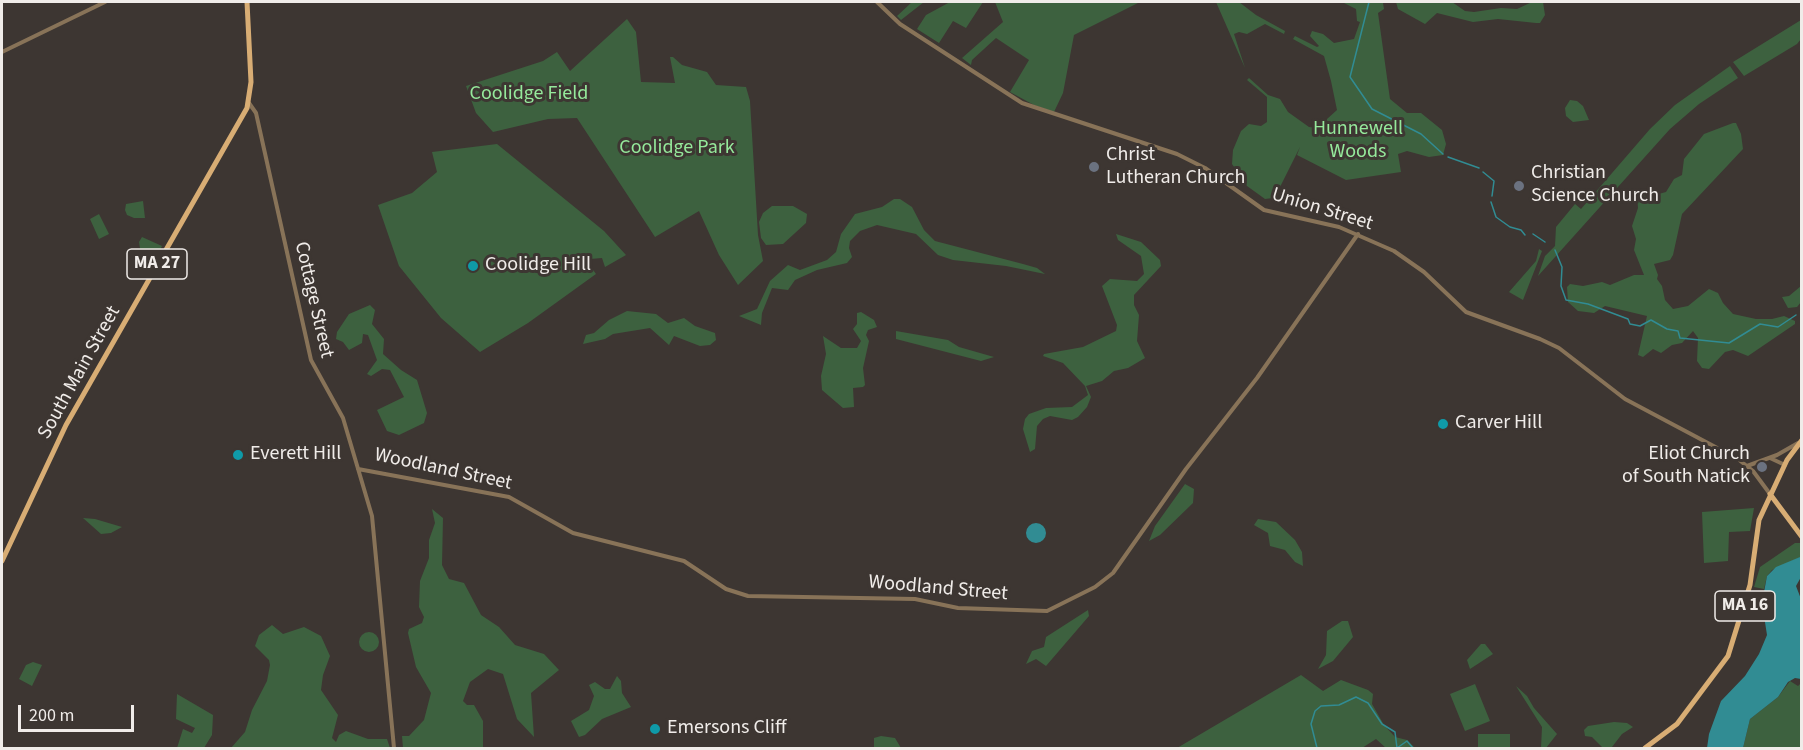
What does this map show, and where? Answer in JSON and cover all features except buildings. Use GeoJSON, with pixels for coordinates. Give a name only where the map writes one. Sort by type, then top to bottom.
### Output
{"type":"FeatureCollection","features":[{"type":"Feature","properties":{"kind":"main road","name":"South Main Street"},"geometry":{"type":"LineString","coordinates":[[2,561],[66,425],[249,103],[251,82],[247,2]]}},
{"type":"Feature","properties":{"kind":"main road","name":"MA 16"},"geometry":{"type":"LineString","coordinates":[[1645,748],[1677,724],[1728,656],[1750,585],[1759,520],[1785,465],[1800,441]]}},
{"type":"Feature","properties":{"kind":"main road"},"geometry":{"type":"LineString","coordinates":[[1770,494],[1802,537]]}},
{"type":"Feature","properties":{"kind":"street"},"geometry":{"type":"LineString","coordinates":[[2,52],[105,2]]}},
{"type":"Feature","properties":{"kind":"street","name":"Union Street"},"geometry":{"type":"LineString","coordinates":[[877,2],[900,24],[1022,103],[1183,156],[1205,168],[1254,204],[1270,212],[1315,220],[1358,234],[1413,263],[1466,312],[1555,346],[1625,399],[1747,466],[1770,494]]}},
{"type":"Feature","properties":{"kind":"street","name":"Cottage Street"},"geometry":{"type":"LineString","coordinates":[[249,103],[256,113],[311,360],[341,412],[373,523],[394,748]]}},
{"type":"Feature","properties":{"kind":"street","name":"Woodland Street"},"geometry":{"type":"LineString","coordinates":[[358,469],[509,497],[573,533],[684,561],[721,586],[748,596],[915,599],[958,608],[1047,611],[1095,587],[1113,573],[1186,469],[1257,378],[1358,234]]}},
{"type":"Feature","properties":{"kind":"street"},"geometry":{"type":"LineString","coordinates":[[1747,466],[1800,441]]}},
{"type":"Feature","properties":{"kind":"street"},"geometry":{"type":"LineString","coordinates":[[1766,458],[1785,465]]}},
{"type":"Feature","properties":{"kind":"green space"},"geometry":{"type":"Polygon","coordinates":[[[912,2],[924,2],[901,20],[897,16],[912,2]]]}},
{"type":"Feature","properties":{"kind":"green space"},"geometry":{"type":"Polygon","coordinates":[[[950,2],[983,2],[966,28],[953,21],[939,43],[917,29],[926,15],[950,2]]]}},
{"type":"Feature","properties":{"kind":"green space"},"geometry":{"type":"Polygon","coordinates":[[[995,2],[1140,2],[1074,35],[1063,93],[1054,112],[1034,105],[1010,92],[1029,60],[996,38],[972,60],[971,65],[962,58],[1003,22],[995,2]]]}},
{"type":"Feature","properties":{"kind":"green space"},"geometry":{"type":"Polygon","coordinates":[[[1216,2],[1239,2],[1256,15],[1285,31],[1284,34],[1265,24],[1247,34],[1239,32],[1234,34],[1245,68],[1216,2]]]}},
{"type":"Feature","properties":{"kind":"green space","name":"Hunnewell Woods"},"geometry":{"type":"Polygon","coordinates":[[[1342,2],[1383,3],[1384,9],[1378,13],[1390,99],[1407,113],[1421,113],[1442,130],[1446,144],[1443,155],[1429,157],[1407,151],[1398,154],[1401,172],[1346,180],[1297,155],[1300,147],[1278,191],[1273,198],[1265,199],[1247,186],[1232,164],[1233,150],[1241,131],[1249,124],[1261,126],[1267,122],[1267,97],[1247,80],[1249,78],[1268,95],[1280,99],[1288,112],[1309,127],[1317,128],[1337,110],[1331,81],[1324,56],[1293,39],[1295,36],[1317,47],[1319,46],[1310,36],[1312,31],[1323,34],[1334,43],[1354,39],[1360,22],[1357,21],[1356,9],[1342,2]]]}},
{"type":"Feature","properties":{"kind":"green space"},"geometry":{"type":"Polygon","coordinates":[[[1396,2],[1452,2],[1465,11],[1474,12],[1501,8],[1517,9],[1532,2],[1543,2],[1545,15],[1540,23],[1498,19],[1473,22],[1437,13],[1425,24],[1398,9],[1396,2]]]}},
{"type":"Feature","properties":{"kind":"green space","name":"Coolidge Park"},"geometry":{"type":"Polygon","coordinates":[[[627,19],[636,32],[641,82],[675,83],[670,57],[673,57],[682,65],[707,72],[716,85],[746,87],[750,101],[758,235],[763,261],[738,285],[719,255],[699,211],[655,237],[577,118],[548,119],[493,132],[476,113],[466,86],[543,61],[557,52],[570,71],[627,19]]]}},
{"type":"Feature","properties":{"kind":"green space"},"geometry":{"type":"Polygon","coordinates":[[[1801,20],[1801,39],[1797,44],[1744,76],[1733,62],[1801,20]]]}},
{"type":"Feature","properties":{"kind":"green space"},"geometry":{"type":"Polygon","coordinates":[[[1730,66],[1738,78],[1699,104],[1670,129],[1538,276],[1545,256],[1555,246],[1556,227],[1575,204],[1581,209],[1650,129],[1675,105],[1730,66]]]}},
{"type":"Feature","properties":{"kind":"green space"},"geometry":{"type":"Polygon","coordinates":[[[1570,100],[1577,101],[1583,106],[1589,120],[1573,122],[1566,116],[1565,108],[1570,100]]]}},
{"type":"Feature","properties":{"kind":"green space"},"geometry":{"type":"Polygon","coordinates":[[[1736,123],[1741,134],[1743,149],[1682,214],[1673,255],[1670,260],[1654,264],[1657,279],[1662,286],[1665,300],[1673,309],[1688,306],[1709,289],[1718,293],[1733,314],[1756,319],[1784,316],[1795,321],[1795,324],[1748,356],[1733,350],[1725,352],[1709,369],[1702,368],[1697,361],[1698,338],[1693,331],[1682,343],[1672,345],[1661,353],[1653,349],[1643,357],[1638,355],[1647,316],[1605,306],[1594,313],[1578,311],[1568,302],[1567,287],[1570,284],[1583,286],[1602,282],[1610,285],[1634,275],[1644,275],[1634,250],[1636,239],[1632,226],[1638,208],[1637,194],[1651,196],[1666,192],[1674,179],[1682,175],[1684,159],[1704,134],[1736,123]]]}},
{"type":"Feature","properties":{"kind":"green space"},"geometry":{"type":"Polygon","coordinates":[[[497,144],[604,231],[626,255],[605,267],[602,258],[590,259],[591,267],[596,274],[528,323],[480,352],[441,318],[399,266],[378,205],[412,193],[437,172],[432,152],[497,144]]]}},
{"type":"Feature","properties":{"kind":"green space"},"geometry":{"type":"Polygon","coordinates":[[[894,199],[900,199],[912,207],[924,230],[935,241],[1037,268],[1045,274],[1006,266],[953,260],[938,255],[916,234],[877,225],[860,231],[850,241],[849,248],[852,257],[847,263],[817,270],[795,280],[788,290],[772,288],[762,313],[761,325],[739,316],[757,309],[770,281],[788,265],[800,270],[827,260],[836,252],[841,234],[855,214],[882,207],[894,199]]]}},
{"type":"Feature","properties":{"kind":"green space"},"geometry":{"type":"Polygon","coordinates":[[[143,201],[145,218],[134,218],[127,215],[126,204],[143,201]]]}},
{"type":"Feature","properties":{"kind":"green space"},"geometry":{"type":"Polygon","coordinates":[[[772,206],[793,206],[807,214],[806,223],[783,244],[766,245],[761,238],[759,222],[763,213],[772,206]]]}},
{"type":"Feature","properties":{"kind":"green space"},"geometry":{"type":"Polygon","coordinates":[[[99,214],[109,234],[99,239],[90,219],[99,214]]]}},
{"type":"Feature","properties":{"kind":"green space"},"geometry":{"type":"Polygon","coordinates":[[[1116,234],[1141,242],[1160,260],[1161,266],[1134,295],[1134,305],[1139,315],[1137,341],[1145,358],[1128,368],[1114,371],[1102,381],[1086,386],[1091,397],[1087,407],[1078,417],[1072,420],[1050,416],[1043,419],[1037,426],[1035,449],[1030,452],[1023,429],[1025,419],[1029,414],[1046,408],[1072,407],[1088,395],[1085,386],[1063,363],[1043,356],[1044,354],[1083,347],[1116,331],[1117,325],[1102,286],[1110,279],[1137,281],[1144,274],[1141,256],[1118,240],[1116,234]]]}},
{"type":"Feature","properties":{"kind":"green space"},"geometry":{"type":"Polygon","coordinates":[[[142,237],[162,246],[154,262],[141,255],[139,242],[142,237]]]}},
{"type":"Feature","properties":{"kind":"green space"},"geometry":{"type":"Polygon","coordinates":[[[1539,249],[1542,251],[1523,300],[1509,292],[1536,261],[1539,249]]]}},
{"type":"Feature","properties":{"kind":"green space"},"geometry":{"type":"Polygon","coordinates":[[[1801,286],[1801,302],[1797,307],[1788,308],[1782,297],[1789,296],[1801,286]]]}},
{"type":"Feature","properties":{"kind":"green space"},"geometry":{"type":"Polygon","coordinates":[[[370,305],[375,310],[372,324],[384,339],[383,354],[417,380],[427,413],[424,423],[399,435],[387,431],[377,410],[404,397],[390,370],[382,369],[371,376],[367,374],[377,360],[368,335],[363,334],[362,343],[349,350],[343,342],[336,339],[337,332],[349,314],[370,305]]]}},
{"type":"Feature","properties":{"kind":"green space"},"geometry":{"type":"Polygon","coordinates":[[[627,311],[656,314],[668,323],[684,318],[695,326],[715,333],[716,340],[710,345],[700,346],[674,336],[669,345],[650,328],[613,334],[605,339],[583,344],[586,335],[594,333],[609,320],[627,311]]]}},
{"type":"Feature","properties":{"kind":"green space"},"geometry":{"type":"Polygon","coordinates":[[[861,312],[874,320],[877,327],[868,330],[866,335],[869,341],[863,368],[865,385],[853,388],[854,407],[843,408],[822,390],[821,376],[826,354],[823,336],[841,348],[857,348],[861,341],[853,329],[857,324],[857,313],[861,312]]]}},
{"type":"Feature","properties":{"kind":"green space"},"geometry":{"type":"Polygon","coordinates":[[[896,331],[948,340],[959,347],[994,357],[981,361],[896,339],[896,331]]]}},
{"type":"Feature","properties":{"kind":"green space"},"geometry":{"type":"Polygon","coordinates":[[[1185,484],[1194,489],[1193,503],[1160,535],[1149,541],[1155,526],[1185,484]]]}},
{"type":"Feature","properties":{"kind":"green space"},"geometry":{"type":"Polygon","coordinates":[[[1754,508],[1750,531],[1729,532],[1728,561],[1704,563],[1702,512],[1754,508]]]}},
{"type":"Feature","properties":{"kind":"green space"},"geometry":{"type":"Polygon","coordinates":[[[432,509],[443,518],[442,565],[449,579],[464,583],[481,615],[499,627],[515,645],[544,654],[559,670],[531,693],[534,737],[517,719],[503,674],[488,669],[470,682],[463,701],[467,705],[474,705],[483,721],[483,748],[403,748],[402,736],[409,736],[424,720],[431,693],[416,667],[408,633],[409,629],[422,623],[424,617],[419,607],[420,581],[429,558],[429,540],[435,523],[432,509]]]}},
{"type":"Feature","properties":{"kind":"green space"},"geometry":{"type":"Polygon","coordinates":[[[83,518],[122,527],[111,533],[101,534],[83,518]]]}},
{"type":"Feature","properties":{"kind":"green space"},"geometry":{"type":"Polygon","coordinates":[[[1258,519],[1276,522],[1295,540],[1302,552],[1303,566],[1295,562],[1285,550],[1270,546],[1268,533],[1254,525],[1258,519]]]}},
{"type":"Feature","properties":{"kind":"green space"},"geometry":{"type":"Polygon","coordinates":[[[1795,543],[1801,543],[1801,557],[1772,570],[1767,576],[1764,589],[1754,587],[1760,567],[1795,543]]]}},
{"type":"Feature","properties":{"kind":"green space"},"geometry":{"type":"Polygon","coordinates":[[[1088,610],[1089,616],[1046,666],[1036,659],[1026,664],[1032,651],[1044,647],[1046,637],[1088,610]]]}},
{"type":"Feature","properties":{"kind":"green space"},"geometry":{"type":"Polygon","coordinates":[[[1342,621],[1348,621],[1353,637],[1333,661],[1318,669],[1326,655],[1327,631],[1342,621]]]}},
{"type":"Feature","properties":{"kind":"green space"},"geometry":{"type":"Polygon","coordinates":[[[272,625],[283,634],[304,627],[321,636],[330,656],[323,675],[321,690],[338,715],[332,738],[336,742],[339,735],[346,731],[368,739],[387,739],[390,748],[231,748],[245,732],[252,710],[267,681],[269,660],[255,646],[259,635],[272,625]]]}},
{"type":"Feature","properties":{"kind":"green space"},"geometry":{"type":"Polygon","coordinates":[[[369,632],[376,635],[379,642],[376,649],[369,652],[362,649],[359,642],[362,635],[369,632]]]}},
{"type":"Feature","properties":{"kind":"green space"},"geometry":{"type":"Polygon","coordinates":[[[1481,644],[1485,644],[1493,654],[1470,669],[1467,660],[1481,644]]]}},
{"type":"Feature","properties":{"kind":"green space"},"geometry":{"type":"Polygon","coordinates":[[[33,662],[42,665],[32,686],[19,679],[26,665],[33,662]]]}},
{"type":"Feature","properties":{"kind":"green space"},"geometry":{"type":"Polygon","coordinates":[[[1301,675],[1323,691],[1341,680],[1368,690],[1373,694],[1372,704],[1384,725],[1395,737],[1407,740],[1415,748],[1386,748],[1376,739],[1362,748],[1177,748],[1301,675]]]}},
{"type":"Feature","properties":{"kind":"green space"},"geometry":{"type":"Polygon","coordinates":[[[617,676],[621,681],[622,693],[631,707],[602,719],[585,735],[579,737],[571,721],[589,710],[594,696],[589,685],[595,682],[605,689],[610,689],[617,676]]]}},
{"type":"Feature","properties":{"kind":"green space"},"geometry":{"type":"Polygon","coordinates":[[[1790,681],[1798,686],[1801,683],[1801,748],[1743,748],[1750,719],[1778,697],[1790,681]]]}},
{"type":"Feature","properties":{"kind":"green space"},"geometry":{"type":"Polygon","coordinates":[[[1475,684],[1490,721],[1465,731],[1450,694],[1475,684]]]}},
{"type":"Feature","properties":{"kind":"green space"},"geometry":{"type":"Polygon","coordinates":[[[1516,686],[1527,696],[1534,708],[1557,734],[1546,748],[1541,748],[1542,727],[1516,686]]]}},
{"type":"Feature","properties":{"kind":"green space"},"geometry":{"type":"Polygon","coordinates":[[[177,694],[213,715],[212,735],[204,748],[177,748],[183,729],[192,733],[195,728],[176,719],[177,694]]]}},
{"type":"Feature","properties":{"kind":"green space"},"geometry":{"type":"Polygon","coordinates":[[[1614,722],[1627,723],[1633,727],[1622,734],[1612,747],[1603,748],[1592,737],[1585,736],[1584,730],[1588,726],[1614,722]]]}},
{"type":"Feature","properties":{"kind":"green space"},"geometry":{"type":"Polygon","coordinates":[[[1478,734],[1510,734],[1510,748],[1478,748],[1478,734]]]}},
{"type":"Feature","properties":{"kind":"green space"},"geometry":{"type":"Polygon","coordinates":[[[881,736],[895,738],[901,748],[874,748],[874,738],[881,736]]]}},
{"type":"Feature","properties":{"kind":"water"},"geometry":{"type":"Polygon","coordinates":[[[1036,523],[1043,526],[1046,533],[1043,540],[1036,543],[1029,540],[1026,533],[1029,526],[1036,523]]]}},
{"type":"Feature","properties":{"kind":"water"},"geometry":{"type":"Polygon","coordinates":[[[1800,557],[1801,577],[1796,586],[1801,599],[1801,679],[1795,678],[1788,682],[1778,697],[1750,719],[1743,748],[1707,748],[1709,734],[1721,701],[1745,676],[1759,654],[1767,635],[1762,603],[1767,576],[1776,567],[1800,557]]]}},
{"type":"Feature","properties":{"kind":"waterway"},"geometry":{"type":"LineString","coordinates":[[1369,2],[1350,77],[1372,109],[1421,134],[1443,154]]}},
{"type":"Feature","properties":{"kind":"waterway"},"geometry":{"type":"LineString","coordinates":[[1448,157],[1479,168]]}},
{"type":"Feature","properties":{"kind":"waterway"},"geometry":{"type":"LineString","coordinates":[[1483,172],[1494,181],[1492,196]]}},
{"type":"Feature","properties":{"kind":"waterway"},"geometry":{"type":"LineString","coordinates":[[1491,202],[1496,217],[1510,227],[1521,230],[1525,235]]}},
{"type":"Feature","properties":{"kind":"waterway"},"geometry":{"type":"LineString","coordinates":[[1533,234],[1545,242]]}},
{"type":"Feature","properties":{"kind":"waterway"},"geometry":{"type":"LineString","coordinates":[[1555,250],[1562,267],[1561,286],[1566,300],[1588,304],[1628,319],[1630,324],[1640,326],[1651,320],[1667,329],[1678,331],[1680,338],[1729,343],[1760,324],[1778,327],[1796,315]]}},
{"type":"Feature","properties":{"kind":"waterway"},"geometry":{"type":"LineString","coordinates":[[1317,748],[1311,724],[1315,711],[1321,706],[1339,705],[1356,697],[1368,703],[1382,724],[1395,732],[1397,748],[1407,741],[1413,748]]}},
{"type":"Feature","properties":{"kind":"place","name":"Christ Lutheran Church"},"geometry":{"type":"Point","coordinates":[1094,167]}},
{"type":"Feature","properties":{"kind":"place","name":"Christian Science Church"},"geometry":{"type":"Point","coordinates":[1519,186]}},
{"type":"Feature","properties":{"kind":"place","name":"Coolidge Hill"},"geometry":{"type":"Point","coordinates":[473,266]}},
{"type":"Feature","properties":{"kind":"place","name":"Carver Hill"},"geometry":{"type":"Point","coordinates":[1443,424]}},
{"type":"Feature","properties":{"kind":"place","name":"Everett Hill"},"geometry":{"type":"Point","coordinates":[238,455]}},
{"type":"Feature","properties":{"kind":"place","name":"Eliot Church of South Natick"},"geometry":{"type":"Point","coordinates":[1762,467]}},
{"type":"Feature","properties":{"kind":"place","name":"Emersons Cliff"},"geometry":{"type":"Point","coordinates":[655,729]}},
{"type":"Feature","properties":{"kind":"park label","name":"Coolidge Field"},"geometry":{"type":"Point","coordinates":[529,95]}}]}
